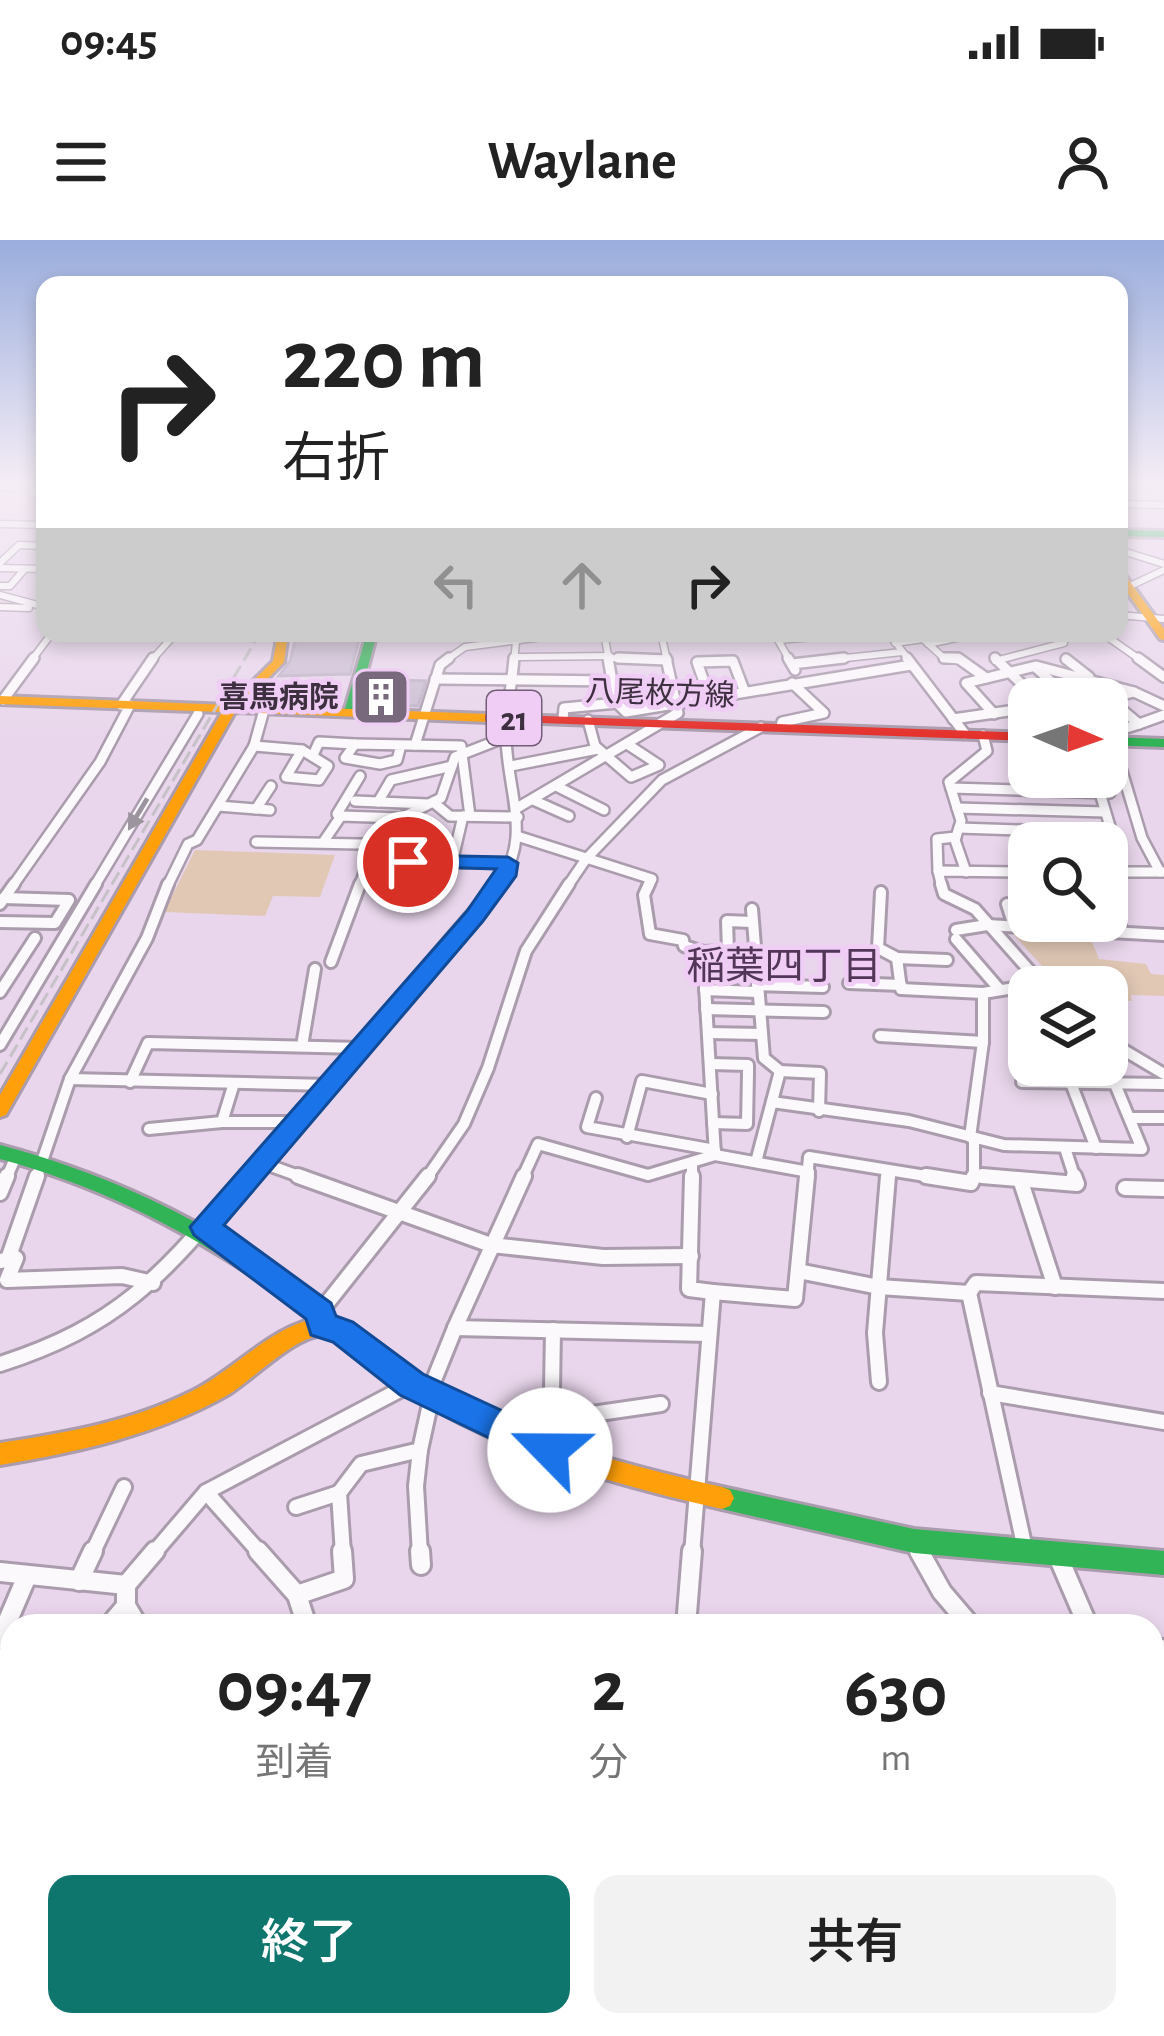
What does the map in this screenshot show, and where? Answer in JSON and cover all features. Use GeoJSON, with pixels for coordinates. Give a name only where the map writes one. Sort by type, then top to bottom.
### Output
{"type":"FeatureCollection","features":[{"type":"Feature","properties":{"kind":"street"},"geometry":{"type":"LineString","coordinates":[[1128,579],[1161,568]]}},
{"type":"Feature","properties":{"kind":"street"},"geometry":{"type":"LineString","coordinates":[[0,586],[10,586],[23,571]]}},
{"type":"Feature","properties":{"kind":"street"},"geometry":{"type":"LineString","coordinates":[[1128,585],[1156,618],[1164,637]]}},
{"type":"Feature","properties":{"kind":"street"},"geometry":{"type":"LineString","coordinates":[[0,596],[36,606]]}},
{"type":"Feature","properties":{"kind":"street"},"geometry":{"type":"LineString","coordinates":[[0,608],[36,608]]}},
{"type":"Feature","properties":{"kind":"street"},"geometry":{"type":"LineString","coordinates":[[1,700],[45,642]]}},
{"type":"Feature","properties":{"kind":"street"},"geometry":{"type":"LineString","coordinates":[[2,901],[100,761],[141,672],[168,642]]}},
{"type":"Feature","properties":{"kind":"street"},"geometry":{"type":"LineString","coordinates":[[0,1110],[231,709],[278,662],[281,642]]}},
{"type":"Feature","properties":{"kind":"street"},"geometry":{"type":"LineString","coordinates":[[350,712],[369,642]]}},
{"type":"Feature","properties":{"kind":"street"},"geometry":{"type":"LineString","coordinates":[[416,748],[440,665],[465,647],[487,642]]}},
{"type":"Feature","properties":{"kind":"street"},"geometry":{"type":"LineString","coordinates":[[0,1364],[74,1335],[153,1283],[488,900],[505,876],[517,836],[507,727],[517,642]]}},
{"type":"Feature","properties":{"kind":"street"},"geometry":{"type":"LineString","coordinates":[[606,642],[617,703],[626,712],[911,665]]}},
{"type":"Feature","properties":{"kind":"street"},"geometry":{"type":"LineString","coordinates":[[355,801],[431,803],[450,815],[518,812],[599,757],[678,713],[663,642]]}},
{"type":"Feature","properties":{"kind":"street"},"geometry":{"type":"LineString","coordinates":[[0,1454],[107,1432],[198,1400],[321,1319],[464,1124],[488,1068],[526,951],[586,859],[662,780],[782,722],[824,713],[797,682],[779,642]]}},
{"type":"Feature","properties":{"kind":"street"},"geometry":{"type":"LineString","coordinates":[[902,642],[895,643],[911,665],[987,751],[953,777],[951,788],[966,872]]}},
{"type":"Feature","properties":{"kind":"street"},"geometry":{"type":"LineString","coordinates":[[926,642],[945,659],[958,658],[986,679]]}},
{"type":"Feature","properties":{"kind":"street"},"geometry":{"type":"LineString","coordinates":[[928,644],[937,642]]}},
{"type":"Feature","properties":{"kind":"street"},"geometry":{"type":"LineString","coordinates":[[1115,642],[1164,677]]}},
{"type":"Feature","properties":{"kind":"street"},"geometry":{"type":"LineString","coordinates":[[1014,678],[992,659],[1064,643]]}},
{"type":"Feature","properties":{"kind":"street"},"geometry":{"type":"LineString","coordinates":[[792,664],[902,652]]}},
{"type":"Feature","properties":{"kind":"street"},"geometry":{"type":"LineString","coordinates":[[517,657],[667,660]]}},
{"type":"Feature","properties":{"kind":"street"},"geometry":{"type":"LineString","coordinates":[[1066,658],[1091,678]]}},
{"type":"Feature","properties":{"kind":"street"},"geometry":{"type":"LineString","coordinates":[[709,697],[697,662],[734,662],[744,690]]}},
{"type":"Feature","properties":{"kind":"street"},"geometry":{"type":"LineString","coordinates":[[1034,667],[1047,678]]}},
{"type":"Feature","properties":{"kind":"street"},"geometry":{"type":"LineString","coordinates":[[1008,723],[965,686],[1034,667],[1082,678]]}},
{"type":"Feature","properties":{"kind":"street"},"geometry":{"type":"LineString","coordinates":[[435,680],[612,681]]}},
{"type":"Feature","properties":{"kind":"street"},"geometry":{"type":"LineString","coordinates":[[1128,690],[1164,706]]}},
{"type":"Feature","properties":{"kind":"street"},"geometry":{"type":"LineString","coordinates":[[1128,693],[1134,692]]}},
{"type":"Feature","properties":{"kind":"street","name":"八尾枚方線"},"geometry":{"type":"LineString","coordinates":[[1,700],[426,715],[507,727],[563,719],[967,729],[1008,734]]}},
{"type":"Feature","properties":{"kind":"street"},"geometry":{"type":"LineString","coordinates":[[563,719],[564,708],[617,703]]}},
{"type":"Feature","properties":{"kind":"street"},"geometry":{"type":"LineString","coordinates":[[153,1283],[122,1276],[7,1280],[16,1258],[4,1260],[70,1079],[147,938],[146,931],[188,844],[197,840],[254,746],[264,710]]}},
{"type":"Feature","properties":{"kind":"street"},"geometry":{"type":"LineString","coordinates":[[967,729],[1008,711]]}},
{"type":"Feature","properties":{"kind":"street"},"geometry":{"type":"LineString","coordinates":[[0,1045],[198,714]]}},
{"type":"Feature","properties":{"kind":"street"},"geometry":{"type":"LineString","coordinates":[[1128,729],[1164,715]]}},
{"type":"Feature","properties":{"kind":"street"},"geometry":{"type":"LineString","coordinates":[[1128,716],[1138,724]]}},
{"type":"Feature","properties":{"kind":"street"},"geometry":{"type":"LineString","coordinates":[[588,720],[586,732],[599,757]]}},
{"type":"Feature","properties":{"kind":"street"},"geometry":{"type":"LineString","coordinates":[[340,816],[400,818],[441,798],[452,766],[463,754],[507,727]]}},
{"type":"Feature","properties":{"kind":"street"},"geometry":{"type":"LineString","coordinates":[[1128,740],[1164,743]]}},
{"type":"Feature","properties":{"kind":"street"},"geometry":{"type":"LineString","coordinates":[[254,746],[308,751],[319,742],[460,746],[467,816],[452,862]]}},
{"type":"Feature","properties":{"kind":"street"},"geometry":{"type":"LineString","coordinates":[[355,744],[346,760],[380,764],[397,760],[401,745]]}},
{"type":"Feature","properties":{"kind":"street"},"geometry":{"type":"LineString","coordinates":[[511,766],[583,752],[631,777],[659,765],[627,744]]}},
{"type":"Feature","properties":{"kind":"street"},"geometry":{"type":"LineString","coordinates":[[378,802],[391,780],[452,766]]}},
{"type":"Feature","properties":{"kind":"street"},"geometry":{"type":"LineString","coordinates":[[340,816],[360,776]]}},
{"type":"Feature","properties":{"kind":"street"},"geometry":{"type":"LineString","coordinates":[[404,778],[410,803]]}},
{"type":"Feature","properties":{"kind":"street"},"geometry":{"type":"LineString","coordinates":[[256,809],[271,786]]}},
{"type":"Feature","properties":{"kind":"street"},"geometry":{"type":"LineString","coordinates":[[558,787],[604,810]]}},
{"type":"Feature","properties":{"kind":"street"},"geometry":{"type":"LineString","coordinates":[[951,788],[1105,793],[1112,833],[957,833],[937,839],[944,894],[975,909],[1025,966]]}},
{"type":"Feature","properties":{"kind":"street"},"geometry":{"type":"LineString","coordinates":[[1128,796],[1142,838],[1162,872]]}},
{"type":"Feature","properties":{"kind":"street"},"geometry":{"type":"LineString","coordinates":[[533,800],[569,816]]}},
{"type":"Feature","properties":{"kind":"street"},"geometry":{"type":"LineString","coordinates":[[218,806],[270,810]]}},
{"type":"Feature","properties":{"kind":"street"},"geometry":{"type":"LineString","coordinates":[[957,808],[1106,812]]}},
{"type":"Feature","properties":{"kind":"street"},"geometry":{"type":"LineString","coordinates":[[324,841],[340,816]]}},
{"type":"Feature","properties":{"kind":"street"},"geometry":{"type":"LineString","coordinates":[[517,836],[652,879],[644,896],[650,934],[682,940],[685,946],[703,952],[728,951],[727,921],[752,915],[764,1058],[780,1071],[820,1073],[819,1111]]}},
{"type":"Feature","properties":{"kind":"street"},"geometry":{"type":"LineString","coordinates":[[256,842],[411,845],[408,862]]}},
{"type":"Feature","properties":{"kind":"street"},"geometry":{"type":"LineString","coordinates":[[332,962],[368,862],[508,863]]}},
{"type":"Feature","properties":{"kind":"street"},"geometry":{"type":"LineString","coordinates":[[938,872],[1008,872]]}},
{"type":"Feature","properties":{"kind":"street"},"geometry":{"type":"LineString","coordinates":[[1128,872],[1162,872]]}},
{"type":"Feature","properties":{"kind":"street"},"geometry":{"type":"LineString","coordinates":[[880,892],[878,948],[897,958],[947,960]]}},
{"type":"Feature","properties":{"kind":"street"},"geometry":{"type":"LineString","coordinates":[[0,922],[55,923],[69,900],[2,901]]}},
{"type":"Feature","properties":{"kind":"street"},"geometry":{"type":"LineString","coordinates":[[1000,990],[956,934],[987,925],[1008,926]]}},
{"type":"Feature","properties":{"kind":"street"},"geometry":{"type":"LineString","coordinates":[[1128,932],[1164,935]]}},
{"type":"Feature","properties":{"kind":"street"},"geometry":{"type":"LineString","coordinates":[[0,992],[35,938]]}},
{"type":"Feature","properties":{"kind":"street"},"geometry":{"type":"LineString","coordinates":[[703,952],[715,1153]]}},
{"type":"Feature","properties":{"kind":"street"},"geometry":{"type":"LineString","coordinates":[[897,958],[901,989],[983,993],[1008,989]]}},
{"type":"Feature","properties":{"kind":"street"},"geometry":{"type":"LineString","coordinates":[[0,966],[17,967]]}},
{"type":"Feature","properties":{"kind":"street"},"geometry":{"type":"LineString","coordinates":[[302,1046],[315,969]]}},
{"type":"Feature","properties":{"kind":"street"},"geometry":{"type":"LineString","coordinates":[[849,983],[901,985]]}},
{"type":"Feature","properties":{"kind":"street"},"geometry":{"type":"LineString","coordinates":[[705,990],[823,987]]}},
{"type":"Feature","properties":{"kind":"street"},"geometry":{"type":"LineString","coordinates":[[692,1163],[689,1289],[795,1299],[809,1157],[971,1183],[983,993]]}},
{"type":"Feature","properties":{"kind":"street"},"geometry":{"type":"LineString","coordinates":[[706,1010],[824,1012]]}},
{"type":"Feature","properties":{"kind":"street"},"geometry":{"type":"LineString","coordinates":[[708,1033],[762,1034]]}},
{"type":"Feature","properties":{"kind":"street"},"geometry":{"type":"LineString","coordinates":[[880,1036],[983,1042]]}},
{"type":"Feature","properties":{"kind":"street"},"geometry":{"type":"LineString","coordinates":[[130,1082],[148,1043],[361,1048]]}},
{"type":"Feature","properties":{"kind":"street"},"geometry":{"type":"LineString","coordinates":[[1128,1053],[1164,1074]]}},
{"type":"Feature","properties":{"kind":"street"},"geometry":{"type":"LineString","coordinates":[[710,1064],[748,1065],[751,1094],[746,1103],[747,1124],[713,1123]]}},
{"type":"Feature","properties":{"kind":"street"},"geometry":{"type":"LineString","coordinates":[[756,1162],[780,1071]]}},
{"type":"Feature","properties":{"kind":"street"},"geometry":{"type":"LineString","coordinates":[[70,1079],[329,1084]]}},
{"type":"Feature","properties":{"kind":"street"},"geometry":{"type":"LineString","coordinates":[[627,1137],[643,1081],[712,1094]]}},
{"type":"Feature","properties":{"kind":"street"},"geometry":{"type":"LineString","coordinates":[[222,1122],[234,1083]]}},
{"type":"Feature","properties":{"kind":"street"},"geometry":{"type":"LineString","coordinates":[[1128,1084],[1164,1084]]}},
{"type":"Feature","properties":{"kind":"street"},"geometry":{"type":"LineString","coordinates":[[1072,1086],[1096,1148]]}},
{"type":"Feature","properties":{"kind":"street"},"geometry":{"type":"LineString","coordinates":[[772,1102],[909,1120],[1023,1147],[1142,1149],[1116,1086]]}},
{"type":"Feature","properties":{"kind":"street"},"geometry":{"type":"LineString","coordinates":[[596,1098],[587,1127],[809,1172]]}},
{"type":"Feature","properties":{"kind":"street"},"geometry":{"type":"LineString","coordinates":[[1130,1118],[1164,1118]]}},
{"type":"Feature","properties":{"kind":"street"},"geometry":{"type":"LineString","coordinates":[[149,1129],[296,1122]]}},
{"type":"Feature","properties":{"kind":"street"},"geometry":{"type":"LineString","coordinates":[[131,1614],[126,1606],[126,1585],[206,1492],[422,1390],[434,1380],[538,1144],[648,1175],[715,1153]]}},
{"type":"Feature","properties":{"kind":"street"},"geometry":{"type":"LineString","coordinates":[[974,1175],[1077,1184],[1065,1148]]}},
{"type":"Feature","properties":{"kind":"street"},"geometry":{"type":"LineString","coordinates":[[0,1192],[8,1154],[41,1159],[154,1200],[204,1227],[321,1319],[422,1390],[550,1450],[695,1492],[914,1541],[1164,1563]]}},
{"type":"Feature","properties":{"kind":"street"},"geometry":{"type":"LineString","coordinates":[[260,1162],[491,1245],[603,1257],[691,1256]]}},
{"type":"Feature","properties":{"kind":"street"},"geometry":{"type":"LineString","coordinates":[[878,1382],[888,1173]]}},
{"type":"Feature","properties":{"kind":"street"},"geometry":{"type":"LineString","coordinates":[[1021,1182],[1055,1288]]}},
{"type":"Feature","properties":{"kind":"street"},"geometry":{"type":"LineString","coordinates":[[1126,1189],[1164,1189]]}},
{"type":"Feature","properties":{"kind":"street"},"geometry":{"type":"LineString","coordinates":[[798,1270],[879,1287],[969,1293]]}},
{"type":"Feature","properties":{"kind":"street"},"geometry":{"type":"LineString","coordinates":[[1025,1550],[969,1293],[976,1283],[1164,1291]]}},
{"type":"Feature","properties":{"kind":"street"},"geometry":{"type":"LineString","coordinates":[[687,1614],[713,1292]]}},
{"type":"Feature","properties":{"kind":"street"},"geometry":{"type":"LineString","coordinates":[[454,1328],[710,1334]]}},
{"type":"Feature","properties":{"kind":"street"},"geometry":{"type":"LineString","coordinates":[[550,1450],[553,1330]]}},
{"type":"Feature","properties":{"kind":"street"},"geometry":{"type":"LineString","coordinates":[[421,1565],[416,1486],[422,1390]]}},
{"type":"Feature","properties":{"kind":"street"},"geometry":{"type":"LineString","coordinates":[[990,1393],[1164,1421]]}},
{"type":"Feature","properties":{"kind":"street"},"geometry":{"type":"LineString","coordinates":[[550,1420],[662,1404]]}},
{"type":"Feature","properties":{"kind":"street"},"geometry":{"type":"LineString","coordinates":[[296,1507],[338,1493],[361,1464],[420,1450]]}},
{"type":"Feature","properties":{"kind":"street"},"geometry":{"type":"LineString","coordinates":[[79,1581],[124,1486]]}},
{"type":"Feature","properties":{"kind":"street"},"geometry":{"type":"LineString","coordinates":[[206,1492],[297,1594],[301,1614]]}},
{"type":"Feature","properties":{"kind":"street"},"geometry":{"type":"LineString","coordinates":[[297,1594],[344,1580],[338,1493]]}},
{"type":"Feature","properties":{"kind":"street"},"geometry":{"type":"LineString","coordinates":[[914,1541],[960,1614]]}},
{"type":"Feature","properties":{"kind":"street"},"geometry":{"type":"LineString","coordinates":[[1057,1553],[1083,1614]]}},
{"type":"Feature","properties":{"kind":"street"},"geometry":{"type":"LineString","coordinates":[[0,1572],[126,1585]]}},
{"type":"Feature","properties":{"kind":"street"},"geometry":{"type":"LineString","coordinates":[[11,1614],[28,1576]]}},
{"type":"Feature","properties":{"kind":"street"},"geometry":{"type":"LineString","coordinates":[[119,1614],[126,1606]]}},
{"type":"Feature","properties":{"kind":"shaded area"},"geometry":{"type":"Polygon","coordinates":[[[195,850],[335,855],[320,897],[273,896],[265,916],[164,912],[195,850]]]}},
{"type":"Feature","properties":{"kind":"shaded area"},"geometry":{"type":"Polygon","coordinates":[[[1020,942],[1092,942],[1099,959],[1146,964],[1151,974],[1164,975],[1164,996],[1131,995],[1132,1001],[1128,1001],[1128,966],[1042,966],[1020,942]]]}},
{"type":"Feature","properties":{"kind":"building"},"geometry":{"type":"Polygon","coordinates":[[[295,642],[359,642],[350,674],[279,676],[290,661],[295,642]]]}},
{"type":"Feature","properties":{"kind":"building"},"geometry":{"type":"Polygon","coordinates":[[[426,681],[418,706],[363,705],[368,684],[426,681]]]}},
{"type":"Feature","properties":{"kind":"railway"},"geometry":{"type":"LineString","coordinates":[[0,1074],[255,642]]}},
{"type":"Feature","properties":{"kind":"traffic: fast"},"geometry":{"type":"LineString","coordinates":[[350,712],[369,642]]}},
{"type":"Feature","properties":{"kind":"traffic: fast"},"geometry":{"type":"LineString","coordinates":[[1128,742],[1164,743]]}},
{"type":"Feature","properties":{"kind":"traffic: fast"},"geometry":{"type":"LineString","coordinates":[[0,1152],[87,1179],[168,1215],[283,1285],[320,1312],[323,1325]]}},
{"type":"Feature","properties":{"kind":"traffic: fast"},"geometry":{"type":"LineString","coordinates":[[722,1498],[914,1541],[1164,1563]]}},
{"type":"Feature","properties":{"kind":"traffic: slow"},"geometry":{"type":"LineString","coordinates":[[1128,587],[1164,637]]}},
{"type":"Feature","properties":{"kind":"traffic: slow"},"geometry":{"type":"LineString","coordinates":[[0,1110],[225,716],[278,662],[281,642]]}},
{"type":"Feature","properties":{"kind":"traffic: slow"},"geometry":{"type":"LineString","coordinates":[[0,700],[489,718]]}},
{"type":"Feature","properties":{"kind":"traffic: slow"},"geometry":{"type":"LineString","coordinates":[[0,1454],[88,1438],[172,1411],[225,1385],[288,1339],[325,1326],[358,1341],[430,1395],[504,1432],[612,1470],[722,1498]]}},
{"type":"Feature","properties":{"kind":"traffic: jam"},"geometry":{"type":"LineString","coordinates":[[489,718],[1008,736]]}},
{"type":"Feature","properties":{"kind":"place","name":"喜馬病院"},"geometry":{"type":"Point","coordinates":[381,697]}},
{"type":"Feature","properties":{"kind":"district","name":"稲葉四丁目"},"geometry":{"type":"Point","coordinates":[784,965]}},
{"type":"Feature","properties":{"kind":"route"},"geometry":{"type":"LineString","coordinates":[[408,862],[508,863],[505,876],[475,916],[204,1227],[320,1312],[322,1325],[342,1331],[412,1384],[550,1450]]}}]}
